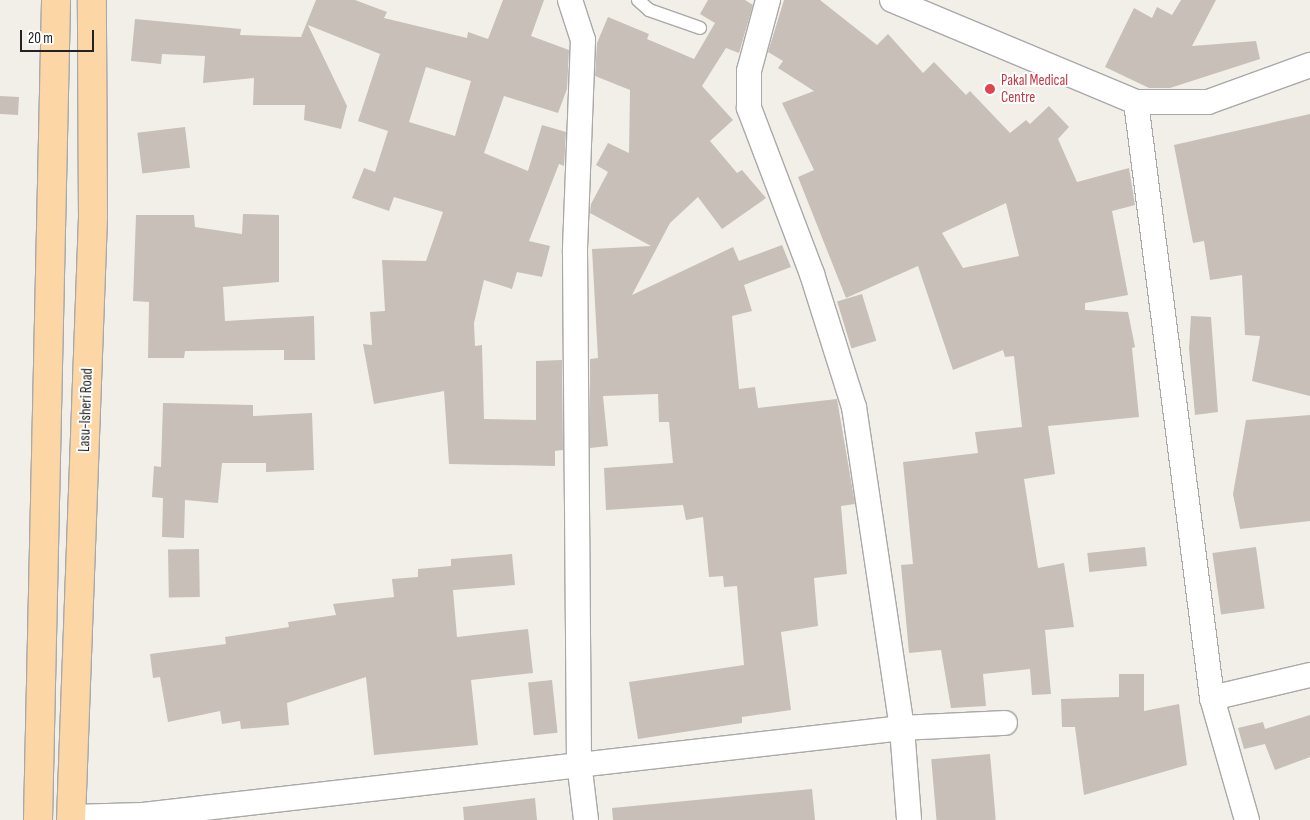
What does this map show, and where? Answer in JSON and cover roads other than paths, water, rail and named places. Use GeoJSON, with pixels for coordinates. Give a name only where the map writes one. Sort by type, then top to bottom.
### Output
{"type":"FeatureCollection","features":[{"type":"Feature","properties":{"kind":"main road"},"geometry":{"type":"LineString","coordinates":[[38,820],[53,218],[56,0]]}},
{"type":"Feature","properties":{"kind":"main road","name":"Lasu-Isheri Road"},"geometry":{"type":"LineString","coordinates":[[71,818],[92,218],[92,0]]}},
{"type":"Feature","properties":{"kind":"main road"},"geometry":{"type":"LineString","coordinates":[[53,218],[92,218]]}},
{"type":"Feature","properties":{"kind":"street"},"geometry":{"type":"LineString","coordinates":[[570,0],[583,40],[576,252],[579,762],[586,820]]}},
{"type":"Feature","properties":{"kind":"street"},"geometry":{"type":"LineString","coordinates":[[768,0],[749,71],[749,108],[812,274],[854,408],[902,728],[908,820]]}},
{"type":"Feature","properties":{"kind":"street"},"geometry":{"type":"LineString","coordinates":[[892,0],[1136,102],[1208,102],[1310,65]]}},
{"type":"Feature","properties":{"kind":"street"},"geometry":{"type":"LineString","coordinates":[[1136,102],[1212,698],[1247,820]]}},
{"type":"Feature","properties":{"kind":"street"},"geometry":{"type":"LineString","coordinates":[[1212,698],[1310,675]]}},
{"type":"Feature","properties":{"kind":"street"},"geometry":{"type":"LineString","coordinates":[[71,818],[143,815],[579,762],[902,728],[1005,723]]}},
{"type":"Feature","properties":{"kind":"lane"},"geometry":{"type":"LineString","coordinates":[[638,0],[648,10],[700,28]]}},
{"type":"Feature","properties":{"kind":"place","name":"Pakal Medical Centre"},"geometry":{"type":"Point","coordinates":[990,89]}}]}
